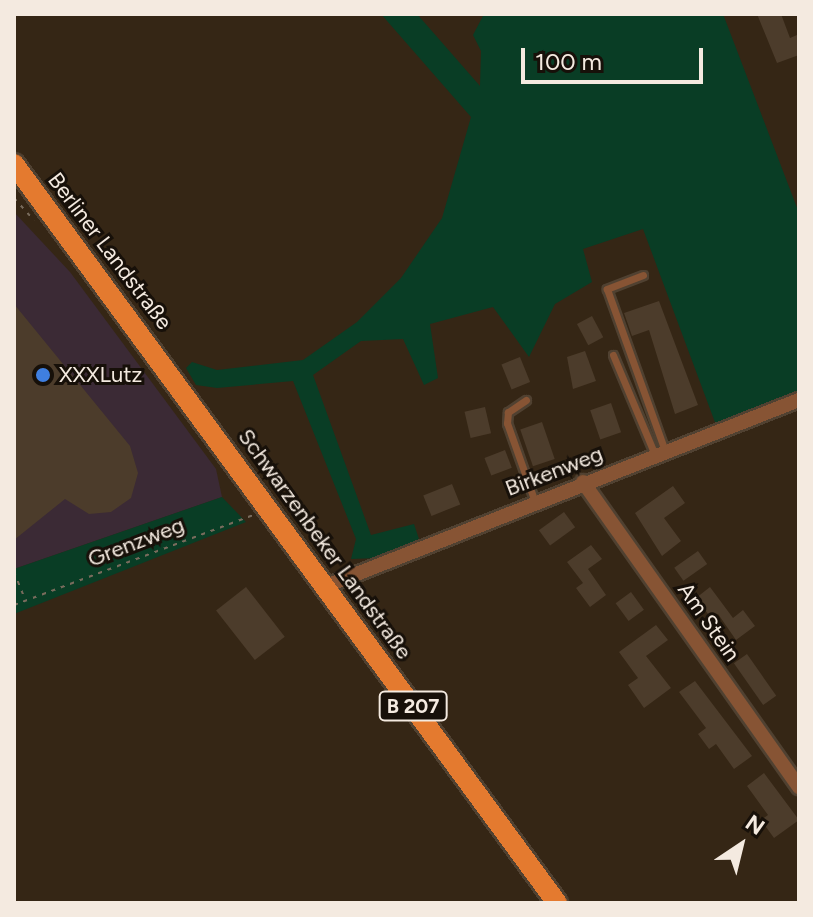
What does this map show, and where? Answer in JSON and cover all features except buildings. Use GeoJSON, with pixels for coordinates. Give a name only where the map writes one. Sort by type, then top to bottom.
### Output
{"type":"FeatureCollection","features":[{"type":"Feature","properties":{"kind":"main road","name":"Berliner Landstraße"},"geometry":{"type":"LineString","coordinates":[[14,164],[167,368]]}},
{"type":"Feature","properties":{"kind":"main road","name":"Schwarzenbeker Landstraße"},"geometry":{"type":"LineString","coordinates":[[167,368],[557,903]]}},
{"type":"Feature","properties":{"kind":"street","name":"Birkenweg"},"geometry":{"type":"LineString","coordinates":[[326,586],[583,482],[799,400]]}},
{"type":"Feature","properties":{"kind":"street","name":"Am Stein"},"geometry":{"type":"LineString","coordinates":[[583,482],[799,787]]}},
{"type":"Feature","properties":{"kind":"lane"},"geometry":{"type":"LineString","coordinates":[[643,275],[607,289],[660,453]]}},
{"type":"Feature","properties":{"kind":"lane"},"geometry":{"type":"LineString","coordinates":[[613,355],[660,453]]}},
{"type":"Feature","properties":{"kind":"lane"},"geometry":{"type":"LineString","coordinates":[[526,400],[508,412],[507,423],[535,502]]}},
{"type":"Feature","properties":{"kind":"path","name":"Grenzweg"},"geometry":{"type":"LineString","coordinates":[[14,605],[269,509]]}},
{"type":"Feature","properties":{"kind":"path"},"geometry":{"type":"LineString","coordinates":[[14,572],[26,600]]}},
{"type":"Feature","properties":{"kind":"shaded area"},"geometry":{"type":"Polygon","coordinates":[[[14,212],[70,272],[216,469],[222,497],[14,569],[14,212]]]}},
{"type":"Feature","properties":{"kind":"green space"},"geometry":{"type":"Polygon","coordinates":[[[381,14],[417,14],[480,86],[481,51],[473,35],[484,14],[723,14],[799,213],[799,394],[716,425],[643,229],[583,249],[592,282],[555,304],[529,357],[493,307],[430,324],[438,378],[424,385],[403,339],[361,341],[313,375],[371,535],[414,524],[419,539],[379,558],[351,559],[356,539],[293,381],[217,388],[196,385],[186,368],[192,362],[217,370],[303,360],[357,322],[401,278],[442,218],[471,117],[381,14]]]}},
{"type":"Feature","properties":{"kind":"green space"},"geometry":{"type":"Polygon","coordinates":[[[222,497],[246,522],[14,614],[14,569],[222,497]]]}},
{"type":"Feature","properties":{"kind":"place","name":"XXXLutz"},"geometry":{"type":"Point","coordinates":[43,375]}}]}
